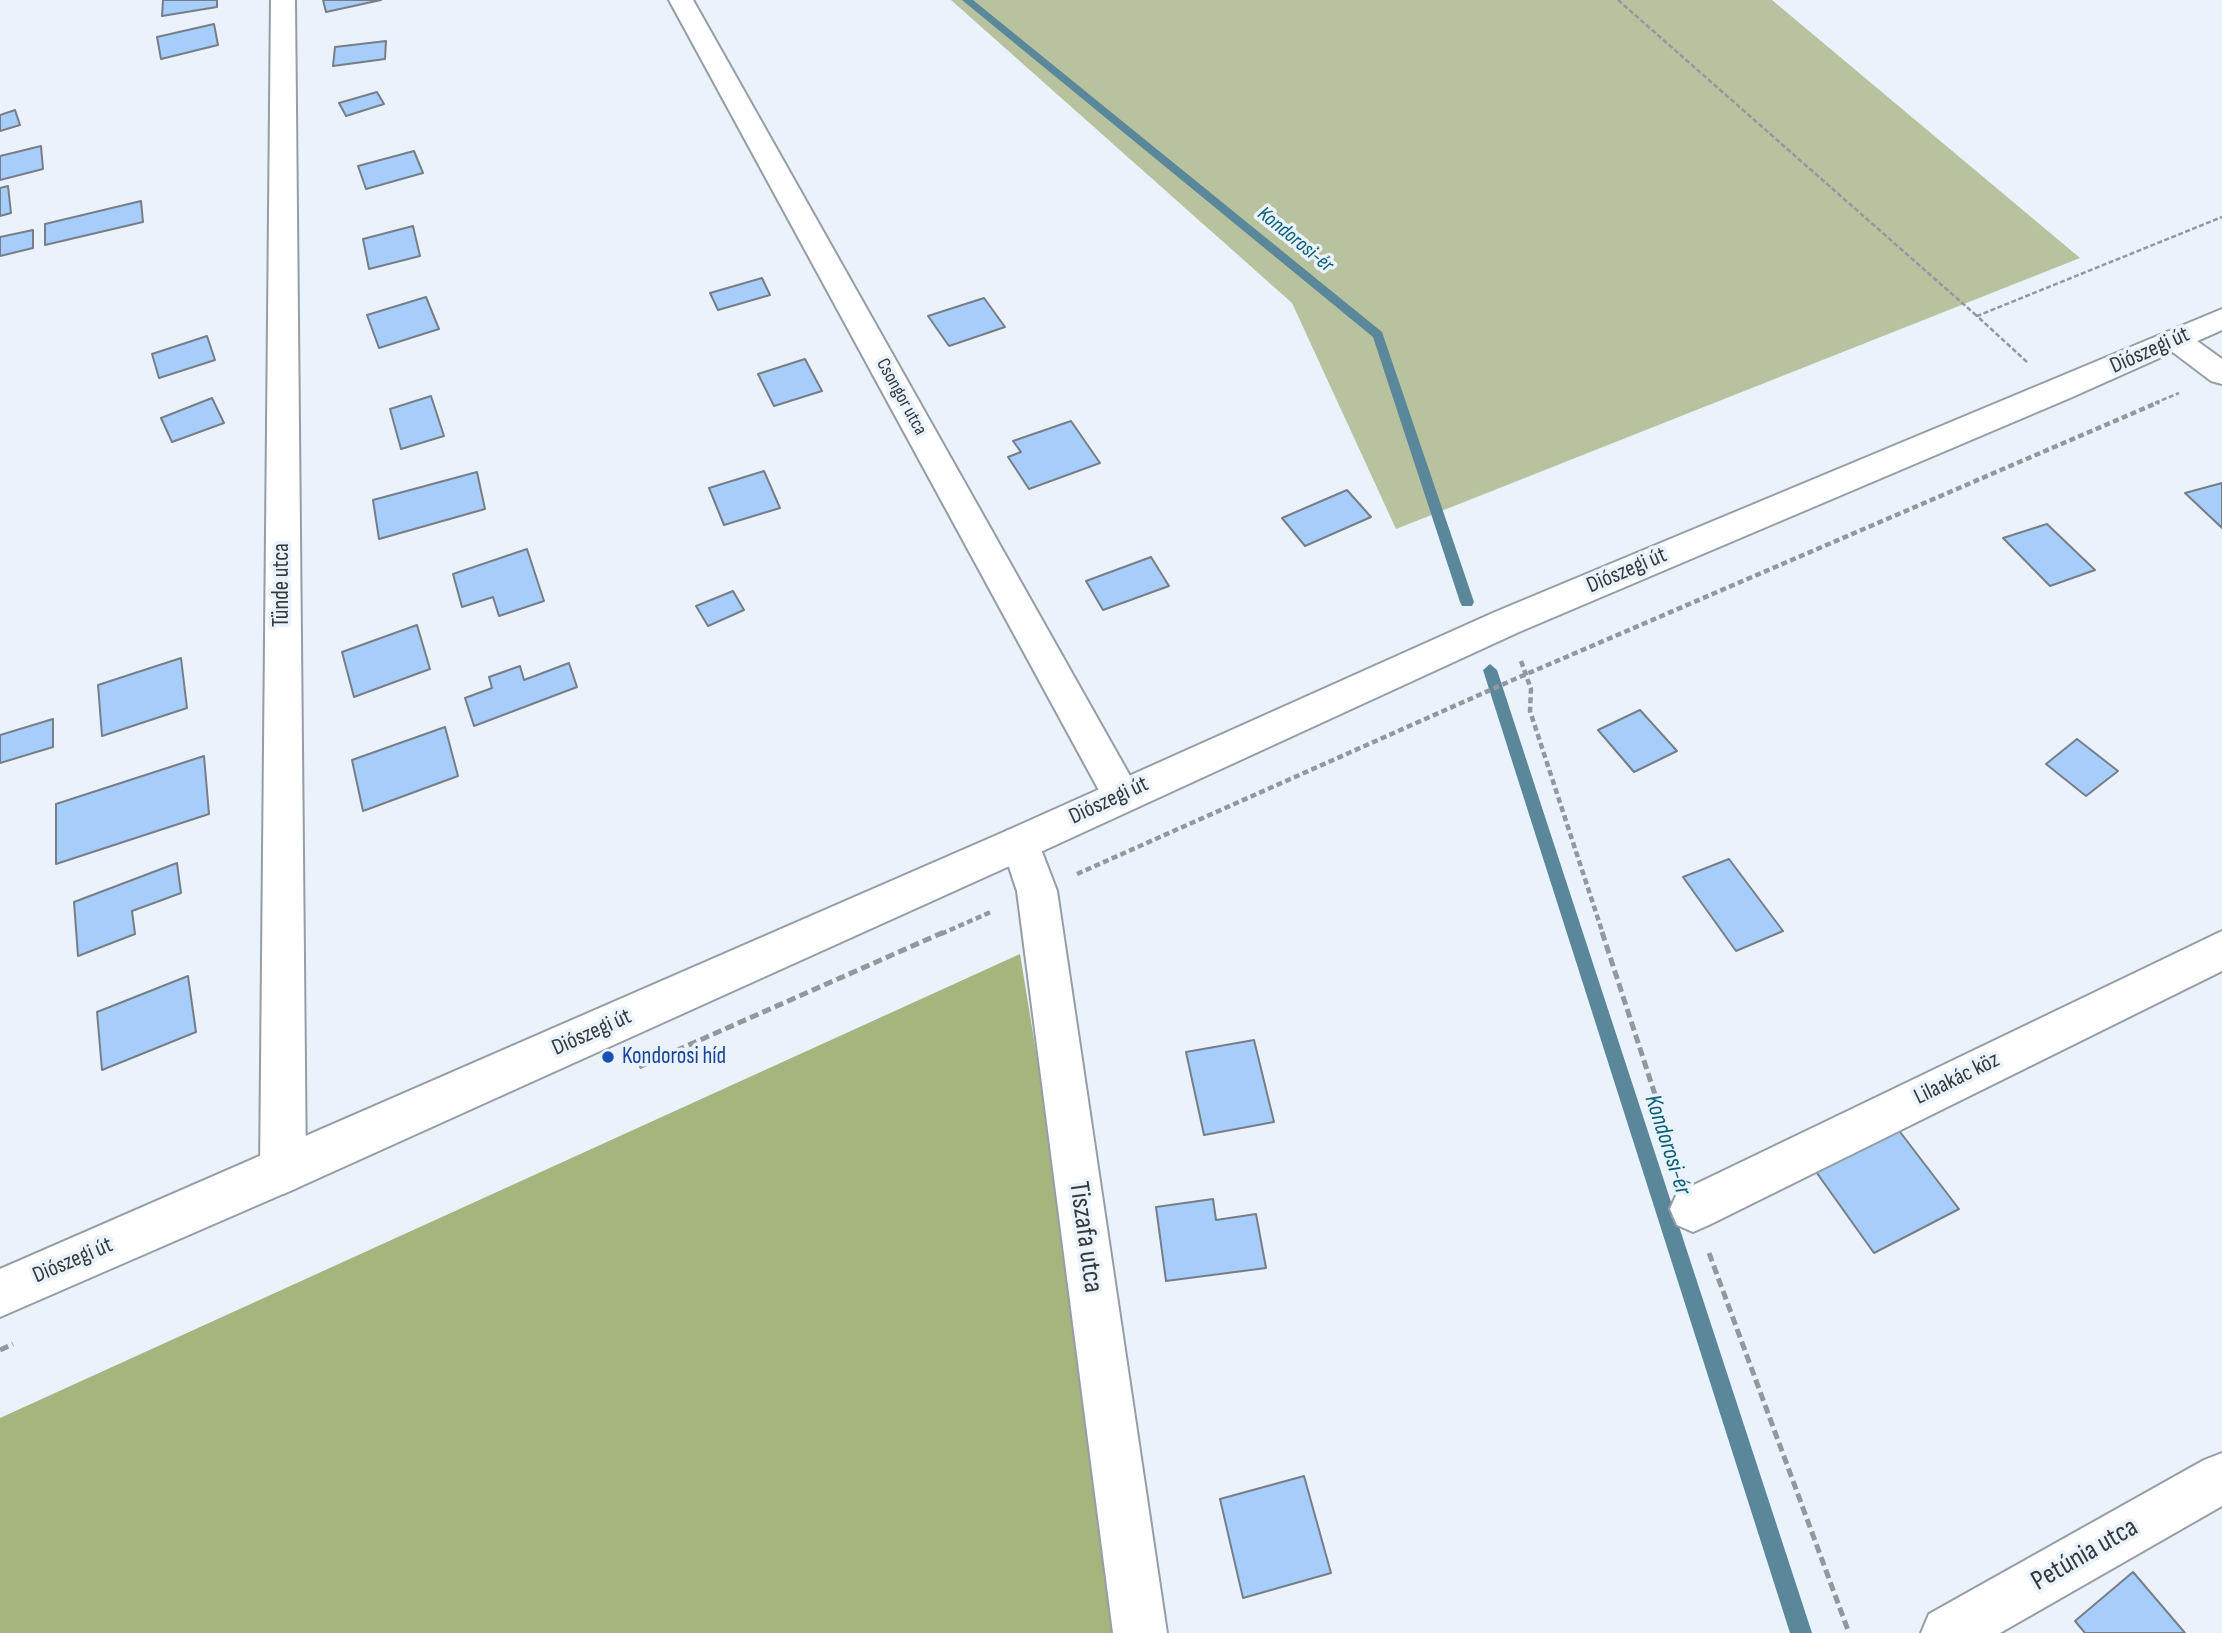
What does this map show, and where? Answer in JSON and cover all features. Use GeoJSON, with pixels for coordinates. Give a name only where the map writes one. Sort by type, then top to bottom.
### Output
{"type":"FeatureCollection","features":[{"type":"Feature","properties":{"kind":"street","name":"Tünde utca"},"geometry":{"type":"LineString","coordinates":[[283,0],[283,1171]]}},
{"type":"Feature","properties":{"kind":"street","name":"Csongor utca"},"geometry":{"type":"LineString","coordinates":[[681,0],[1121,795]]}},
{"type":"Feature","properties":{"kind":"street","name":"Diószegi út"},"geometry":{"type":"LineString","coordinates":[[0,1293],[283,1171],[1020,843],[1507,622],[2059,391],[2222,319]]}},
{"type":"Feature","properties":{"kind":"street"},"geometry":{"type":"LineString","coordinates":[[2176,340],[2222,374]]}},
{"type":"Feature","properties":{"kind":"street","name":"Tiszafa utca"},"geometry":{"type":"LineString","coordinates":[[1020,843],[1037,891],[1140,1633]]}},
{"type":"Feature","properties":{"kind":"street","name":"Lilaakác köz"},"geometry":{"type":"LineString","coordinates":[[1693,1209],[2222,950]]}},
{"type":"Feature","properties":{"kind":"street","name":"Petúnia utca"},"geometry":{"type":"LineString","coordinates":[[1948,1633],[2222,1478]]}},
{"type":"Feature","properties":{"kind":"path"},"geometry":{"type":"LineString","coordinates":[[1618,0],[2059,391]]}},
{"type":"Feature","properties":{"kind":"path"},"geometry":{"type":"LineString","coordinates":[[1977,316],[2222,217]]}},
{"type":"Feature","properties":{"kind":"path"},"geometry":{"type":"LineString","coordinates":[[627,1073],[1515,679],[2184,391]]}},
{"type":"Feature","properties":{"kind":"path"},"geometry":{"type":"LineString","coordinates":[[1507,622],[1531,689],[1530,711]]}},
{"type":"Feature","properties":{"kind":"path"},"geometry":{"type":"LineString","coordinates":[[0,1350],[26,1339]]}},
{"type":"Feature","properties":{"kind":"green space"},"geometry":{"type":"Polygon","coordinates":[[[951,0],[1772,0],[2080,258],[1396,529],[1292,303],[951,0]]]}},
{"type":"Feature","properties":{"kind":"green space"},"geometry":{"type":"Polygon","coordinates":[[[1020,954],[1131,1633],[0,1633],[0,1418],[1020,954]]]}},
{"type":"Feature","properties":{"kind":"building"},"geometry":{"type":"Polygon","coordinates":[[[163,0],[217,0],[217,7],[162,16],[163,0]]]}},
{"type":"Feature","properties":{"kind":"building"},"geometry":{"type":"Polygon","coordinates":[[[323,0],[381,0],[326,12],[323,0]]]}},
{"type":"Feature","properties":{"kind":"building"},"geometry":{"type":"Polygon","coordinates":[[[214,24],[218,45],[161,59],[157,37],[214,24]]]}},
{"type":"Feature","properties":{"kind":"building"},"geometry":{"type":"Polygon","coordinates":[[[386,41],[385,59],[333,66],[335,47],[386,41]]]}},
{"type":"Feature","properties":{"kind":"building"},"geometry":{"type":"Polygon","coordinates":[[[377,92],[384,104],[346,116],[339,103],[377,92]]]}},
{"type":"Feature","properties":{"kind":"building"},"geometry":{"type":"Polygon","coordinates":[[[15,110],[20,125],[0,131],[0,115],[15,110]]]}},
{"type":"Feature","properties":{"kind":"building"},"geometry":{"type":"Polygon","coordinates":[[[41,146],[43,169],[0,180],[0,156],[41,146]]]}},
{"type":"Feature","properties":{"kind":"building"},"geometry":{"type":"Polygon","coordinates":[[[414,151],[423,173],[366,189],[358,166],[414,151]]]}},
{"type":"Feature","properties":{"kind":"building"},"geometry":{"type":"Polygon","coordinates":[[[8,186],[11,213],[0,216],[0,188],[8,186]]]}},
{"type":"Feature","properties":{"kind":"building"},"geometry":{"type":"Polygon","coordinates":[[[141,201],[143,222],[45,245],[45,224],[141,201]]]}},
{"type":"Feature","properties":{"kind":"building"},"geometry":{"type":"Polygon","coordinates":[[[413,226],[420,256],[369,269],[363,239],[413,226]]]}},
{"type":"Feature","properties":{"kind":"building"},"geometry":{"type":"Polygon","coordinates":[[[33,230],[33,248],[0,256],[0,237],[33,230]]]}},
{"type":"Feature","properties":{"kind":"building"},"geometry":{"type":"Polygon","coordinates":[[[762,278],[770,295],[718,310],[710,293],[762,278]]]}},
{"type":"Feature","properties":{"kind":"building"},"geometry":{"type":"Polygon","coordinates":[[[426,297],[439,329],[379,348],[367,315],[426,297]]]}},
{"type":"Feature","properties":{"kind":"building"},"geometry":{"type":"Polygon","coordinates":[[[984,298],[1005,327],[949,346],[928,316],[984,298]]]}},
{"type":"Feature","properties":{"kind":"building"},"geometry":{"type":"Polygon","coordinates":[[[207,336],[215,360],[159,378],[152,354],[207,336]]]}},
{"type":"Feature","properties":{"kind":"building"},"geometry":{"type":"Polygon","coordinates":[[[805,359],[822,391],[774,406],[758,374],[805,359]]]}},
{"type":"Feature","properties":{"kind":"building"},"geometry":{"type":"Polygon","coordinates":[[[431,396],[444,436],[401,449],[390,409],[431,396]]]}},
{"type":"Feature","properties":{"kind":"building"},"geometry":{"type":"Polygon","coordinates":[[[212,398],[224,423],[172,442],[161,418],[212,398]]]}},
{"type":"Feature","properties":{"kind":"building"},"geometry":{"type":"Polygon","coordinates":[[[1071,421],[1100,463],[1029,489],[1008,457],[1021,452],[1013,441],[1071,421]]]}},
{"type":"Feature","properties":{"kind":"building"},"geometry":{"type":"Polygon","coordinates":[[[764,471],[780,508],[724,525],[709,488],[764,471]]]}},
{"type":"Feature","properties":{"kind":"building"},"geometry":{"type":"Polygon","coordinates":[[[477,472],[485,509],[379,539],[373,500],[477,472]]]}},
{"type":"Feature","properties":{"kind":"building"},"geometry":{"type":"Polygon","coordinates":[[[2222,483],[2222,528],[2185,493],[2222,483]]]}},
{"type":"Feature","properties":{"kind":"building"},"geometry":{"type":"Polygon","coordinates":[[[1347,490],[1371,517],[1305,546],[1282,518],[1347,490]]]}},
{"type":"Feature","properties":{"kind":"building"},"geometry":{"type":"Polygon","coordinates":[[[2047,524],[2095,570],[2050,586],[2003,538],[2047,524]]]}},
{"type":"Feature","properties":{"kind":"building"},"geometry":{"type":"Polygon","coordinates":[[[527,549],[544,601],[499,616],[493,597],[462,607],[453,574],[527,549]]]}},
{"type":"Feature","properties":{"kind":"building"},"geometry":{"type":"Polygon","coordinates":[[[1151,557],[1169,586],[1103,610],[1086,581],[1151,557]]]}},
{"type":"Feature","properties":{"kind":"building"},"geometry":{"type":"Polygon","coordinates":[[[733,591],[744,610],[708,626],[696,606],[733,591]]]}},
{"type":"Feature","properties":{"kind":"building"},"geometry":{"type":"Polygon","coordinates":[[[417,625],[430,669],[354,697],[342,652],[417,625]]]}},
{"type":"Feature","properties":{"kind":"building"},"geometry":{"type":"Polygon","coordinates":[[[181,658],[187,708],[102,736],[98,685],[181,658]]]}},
{"type":"Feature","properties":{"kind":"building"},"geometry":{"type":"Polygon","coordinates":[[[569,663],[577,687],[474,726],[465,698],[492,688],[489,677],[520,666],[524,680],[569,663]]]}},
{"type":"Feature","properties":{"kind":"building"},"geometry":{"type":"Polygon","coordinates":[[[1640,710],[1677,751],[1634,772],[1598,730],[1640,710]]]}},
{"type":"Feature","properties":{"kind":"building"},"geometry":{"type":"Polygon","coordinates":[[[53,719],[53,747],[0,763],[0,735],[53,719]]]}},
{"type":"Feature","properties":{"kind":"building"},"geometry":{"type":"Polygon","coordinates":[[[445,727],[458,776],[363,811],[352,760],[445,727]]]}},
{"type":"Feature","properties":{"kind":"building"},"geometry":{"type":"Polygon","coordinates":[[[2077,739],[2118,771],[2086,796],[2046,764],[2077,739]]]}},
{"type":"Feature","properties":{"kind":"building"},"geometry":{"type":"Polygon","coordinates":[[[204,756],[209,814],[56,864],[56,804],[204,756]]]}},
{"type":"Feature","properties":{"kind":"building"},"geometry":{"type":"Polygon","coordinates":[[[1729,859],[1783,931],[1736,951],[1683,877],[1729,859]]]}},
{"type":"Feature","properties":{"kind":"building"},"geometry":{"type":"Polygon","coordinates":[[[177,863],[181,893],[132,911],[135,934],[78,956],[74,902],[177,863]]]}},
{"type":"Feature","properties":{"kind":"building"},"geometry":{"type":"Polygon","coordinates":[[[188,976],[196,1032],[102,1070],[97,1012],[188,976]]]}},
{"type":"Feature","properties":{"kind":"building"},"geometry":{"type":"Polygon","coordinates":[[[1254,1040],[1274,1122],[1204,1135],[1186,1052],[1254,1040]]]}},
{"type":"Feature","properties":{"kind":"building"},"geometry":{"type":"Polygon","coordinates":[[[1897,1128],[1959,1209],[1874,1253],[1814,1169],[1897,1128]]]}},
{"type":"Feature","properties":{"kind":"building"},"geometry":{"type":"Polygon","coordinates":[[[1213,1199],[1216,1220],[1256,1214],[1266,1268],[1166,1281],[1156,1207],[1213,1199]]]}},
{"type":"Feature","properties":{"kind":"building"},"geometry":{"type":"Polygon","coordinates":[[[1304,1476],[1331,1573],[1243,1598],[1220,1499],[1304,1476]]]}},
{"type":"Feature","properties":{"kind":"building"},"geometry":{"type":"Polygon","coordinates":[[[2133,1572],[2185,1633],[2085,1633],[2075,1621],[2133,1572]]]}},
{"type":"Feature","properties":{"kind":"waterway","name":"Kondorosi-ér"},"geometry":{"type":"LineString","coordinates":[[967,0],[1378,335],[1467,602]]}},
{"type":"Feature","properties":{"kind":"waterway","name":"Kondorosi-ér"},"geometry":{"type":"LineString","coordinates":[[1490,670],[1801,1633]]}},
{"type":"Feature","properties":{"kind":"place","name":"Kondorosi híd"},"geometry":{"type":"Point","coordinates":[608,1057]}}]}
